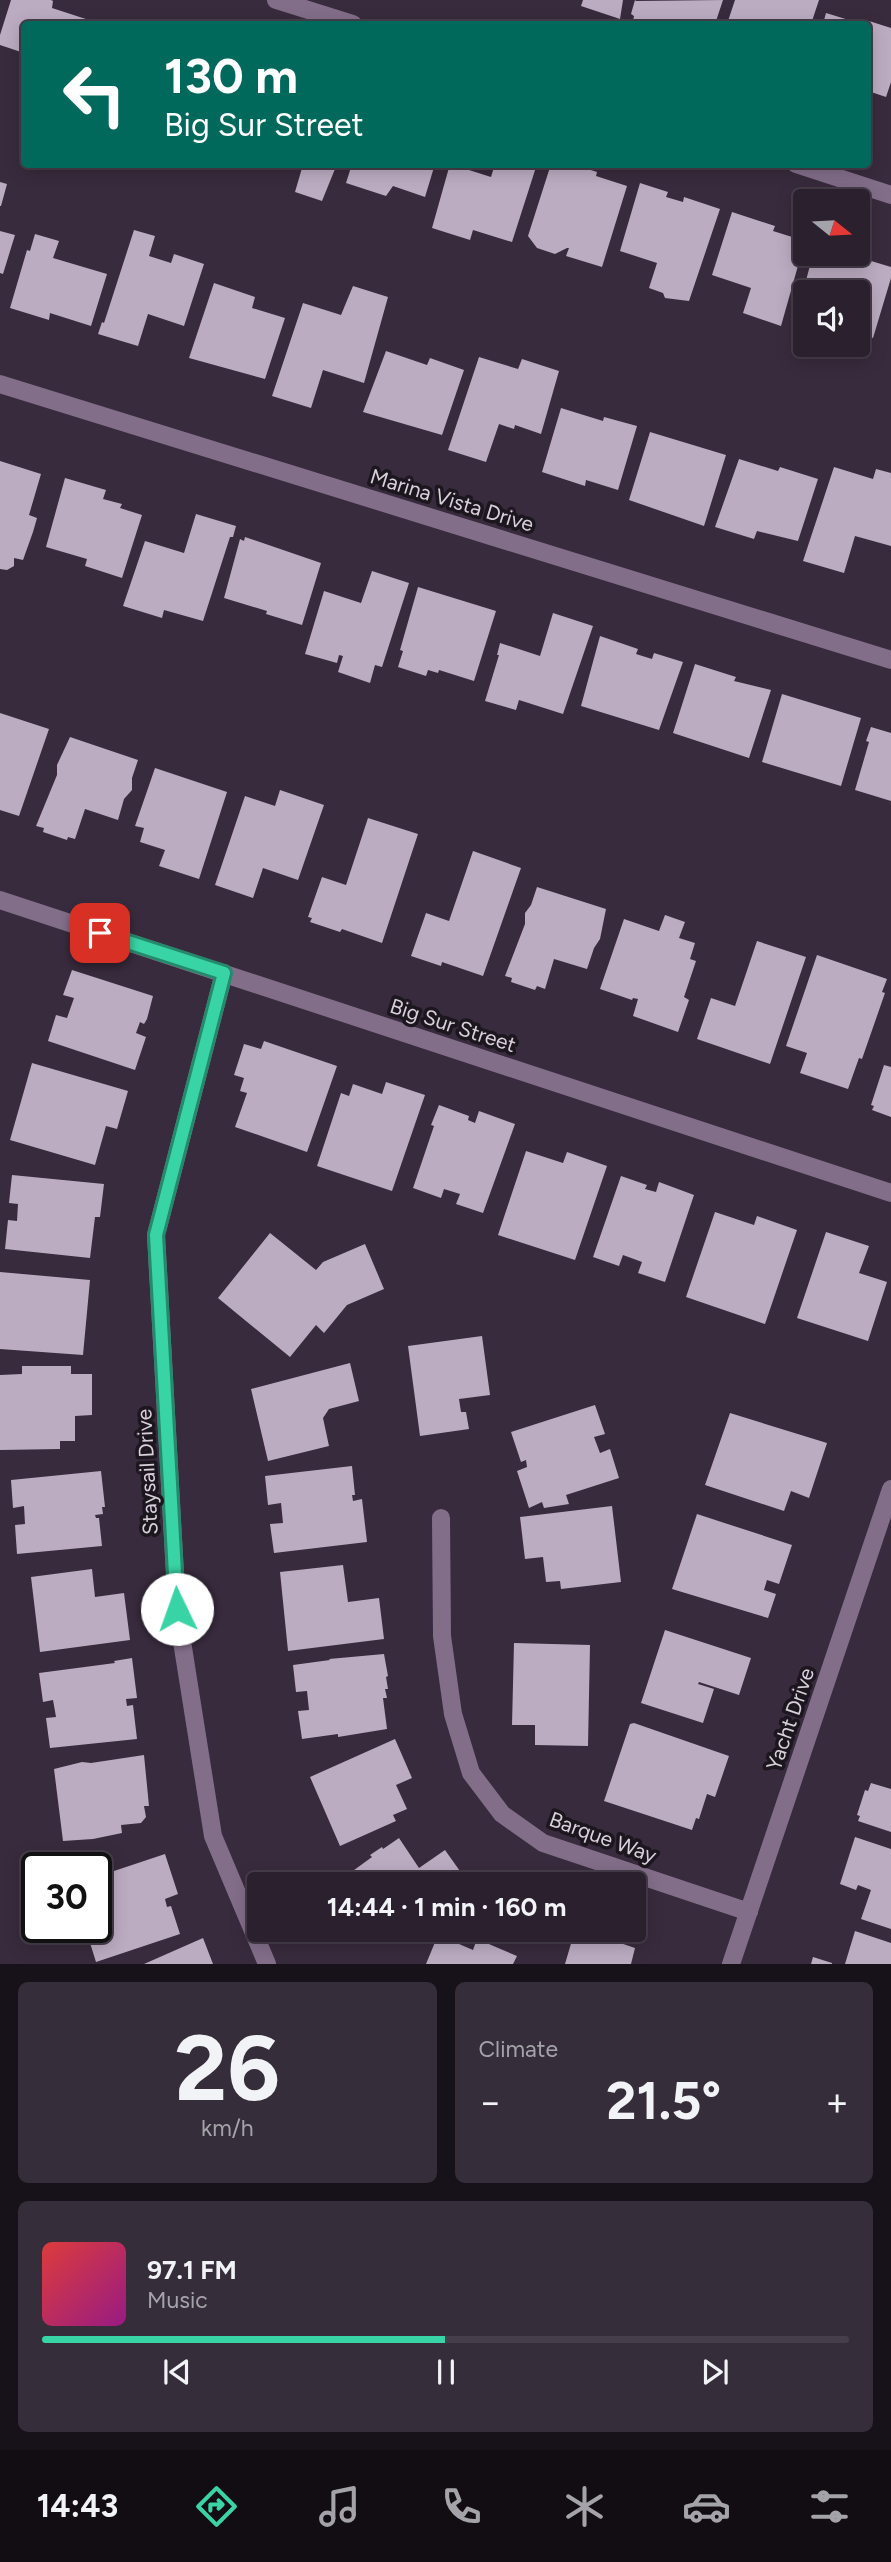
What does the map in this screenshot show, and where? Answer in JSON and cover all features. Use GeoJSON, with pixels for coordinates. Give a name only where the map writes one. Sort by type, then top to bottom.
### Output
{"type":"FeatureCollection","features":[{"type":"Feature","properties":{"kind":"street"},"geometry":{"type":"LineString","coordinates":[[276,0],[343,21]]}},
{"type":"Feature","properties":{"kind":"street"},"geometry":{"type":"LineString","coordinates":[[808,168],[891,195]]}},
{"type":"Feature","properties":{"kind":"street","name":"Marina Vista Drive"},"geometry":{"type":"LineString","coordinates":[[0,384],[891,660]]}},
{"type":"Feature","properties":{"kind":"street","name":"Big Sur Street"},"geometry":{"type":"LineString","coordinates":[[0,901],[891,1194]]}},
{"type":"Feature","properties":{"kind":"street","name":"Staysail Drive"},"geometry":{"type":"LineString","coordinates":[[224,973],[156,1235],[177,1609],[213,1836],[267,1964]]}},
{"type":"Feature","properties":{"kind":"street","name":"Yacht Drive"},"geometry":{"type":"LineString","coordinates":[[731,1964],[891,1489]]}},
{"type":"Feature","properties":{"kind":"street","name":"Barque Way"},"geometry":{"type":"LineString","coordinates":[[441,1518],[442,1636],[453,1714],[471,1773],[502,1814],[543,1843],[749,1912]]}},
{"type":"Feature","properties":{"kind":"building"},"geometry":{"type":"Polygon","coordinates":[[[11,0],[51,0],[52,8],[92,21],[21,21],[21,52],[0,45],[0,35],[11,0]]]}},
{"type":"Feature","properties":{"kind":"building"},"geometry":{"type":"Polygon","coordinates":[[[583,0],[623,0],[620,19],[581,6],[583,0]]]}},
{"type":"Feature","properties":{"kind":"building"},"geometry":{"type":"Polygon","coordinates":[[[635,0],[723,0],[716,21],[633,21],[634,16],[631,14],[635,0]]]}},
{"type":"Feature","properties":{"kind":"building"},"geometry":{"type":"Polygon","coordinates":[[[735,0],[819,0],[812,21],[728,21],[735,0]]]}},
{"type":"Feature","properties":{"kind":"building"},"geometry":{"type":"Polygon","coordinates":[[[826,13],[852,21],[824,21],[826,13]]]}},
{"type":"Feature","properties":{"kind":"building"},"geometry":{"type":"Polygon","coordinates":[[[871,22],[891,28],[891,82],[886,97],[871,92],[871,22]]]}},
{"type":"Feature","properties":{"kind":"building"},"geometry":{"type":"Polygon","coordinates":[[[302,168],[335,168],[322,201],[295,192],[302,168]]]}},
{"type":"Feature","properties":{"kind":"building"},"geometry":{"type":"Polygon","coordinates":[[[351,168],[434,168],[425,197],[393,186],[386,196],[346,183],[351,168]]]}},
{"type":"Feature","properties":{"kind":"building"},"geometry":{"type":"Polygon","coordinates":[[[449,168],[463,168],[491,177],[494,168],[536,168],[512,242],[473,230],[470,240],[432,228],[449,168]]]}},
{"type":"Feature","properties":{"kind":"building"},"geometry":{"type":"Polygon","coordinates":[[[550,168],[584,168],[597,172],[596,176],[627,186],[602,267],[566,256],[569,248],[555,254],[537,248],[528,236],[550,168]]]}},
{"type":"Feature","properties":{"kind":"building"},"geometry":{"type":"Polygon","coordinates":[[[0,182],[7,184],[1,206],[0,206],[0,182]]]}},
{"type":"Feature","properties":{"kind":"building"},"geometry":{"type":"Polygon","coordinates":[[[640,183],[668,192],[666,197],[683,202],[684,197],[720,209],[689,301],[665,298],[663,293],[649,288],[657,263],[620,251],[640,183]]]}},
{"type":"Feature","properties":{"kind":"building"},"geometry":{"type":"Polygon","coordinates":[[[732,212],[775,226],[773,231],[793,237],[793,266],[798,266],[781,326],[743,313],[751,288],[712,275],[732,212]]]}},
{"type":"Feature","properties":{"kind":"building"},"geometry":{"type":"Polygon","coordinates":[[[134,230],[155,236],[149,256],[171,263],[174,254],[204,264],[184,326],[148,314],[138,346],[98,334],[134,230]]]}},
{"type":"Feature","properties":{"kind":"building"},"geometry":{"type":"Polygon","coordinates":[[[0,231],[15,235],[3,274],[0,273],[0,231]]]}},
{"type":"Feature","properties":{"kind":"building"},"geometry":{"type":"Polygon","coordinates":[[[35,234],[59,241],[53,258],[107,274],[91,326],[50,313],[49,320],[10,308],[27,250],[30,251],[35,234]]]}},
{"type":"Feature","properties":{"kind":"building"},"geometry":{"type":"Polygon","coordinates":[[[870,261],[891,267],[891,278],[873,338],[870,337],[870,280],[806,280],[810,266],[870,266],[870,261]]]}},
{"type":"Feature","properties":{"kind":"building"},"geometry":{"type":"Polygon","coordinates":[[[214,283],[255,297],[252,308],[285,318],[265,379],[189,358],[214,283]]]}},
{"type":"Feature","properties":{"kind":"building"},"geometry":{"type":"Polygon","coordinates":[[[353,286],[388,297],[364,383],[323,370],[311,408],[272,396],[303,303],[341,315],[353,286]]]}},
{"type":"Feature","properties":{"kind":"building"},"geometry":{"type":"Polygon","coordinates":[[[386,351],[427,365],[430,358],[464,370],[442,435],[363,412],[386,351]]]}},
{"type":"Feature","properties":{"kind":"building"},"geometry":{"type":"Polygon","coordinates":[[[479,357],[518,369],[522,359],[559,371],[541,434],[515,425],[514,429],[499,424],[486,462],[448,450],[479,357]]]}},
{"type":"Feature","properties":{"kind":"building"},"geometry":{"type":"Polygon","coordinates":[[[561,408],[603,421],[604,417],[637,426],[618,490],[586,480],[585,486],[542,472],[561,408]]]}},
{"type":"Feature","properties":{"kind":"building"},"geometry":{"type":"Polygon","coordinates":[[[650,432],[726,455],[704,526],[629,500],[650,432]]]}},
{"type":"Feature","properties":{"kind":"building"},"geometry":{"type":"Polygon","coordinates":[[[739,459],[778,471],[780,467],[818,479],[798,541],[757,531],[754,539],[715,527],[739,459]]]}},
{"type":"Feature","properties":{"kind":"building"},"geometry":{"type":"Polygon","coordinates":[[[0,461],[41,474],[29,515],[37,518],[33,532],[23,560],[14,558],[14,566],[7,570],[0,569],[0,461]]]}},
{"type":"Feature","properties":{"kind":"building"},"geometry":{"type":"Polygon","coordinates":[[[834,467],[873,479],[876,469],[891,473],[891,546],[855,536],[844,573],[803,561],[834,467]]]}},
{"type":"Feature","properties":{"kind":"building"},"geometry":{"type":"Polygon","coordinates":[[[65,478],[106,490],[103,499],[122,504],[120,508],[142,515],[122,578],[85,566],[87,559],[46,547],[65,478]]]}},
{"type":"Feature","properties":{"kind":"building"},"geometry":{"type":"Polygon","coordinates":[[[196,514],[236,526],[203,621],[164,610],[162,618],[123,606],[145,541],[184,553],[196,514]]]}},
{"type":"Feature","properties":{"kind":"building"},"geometry":{"type":"Polygon","coordinates":[[[245,537],[321,563],[302,625],[224,598],[240,539],[244,541],[245,537]]]}},
{"type":"Feature","properties":{"kind":"building"},"geometry":{"type":"Polygon","coordinates":[[[372,571],[409,583],[382,667],[375,665],[370,683],[338,672],[343,656],[339,655],[337,663],[305,654],[324,591],[361,603],[372,571]]]}},
{"type":"Feature","properties":{"kind":"building"},"geometry":{"type":"Polygon","coordinates":[[[418,587],[496,611],[474,681],[439,670],[438,673],[428,670],[426,676],[398,667],[403,651],[400,650],[418,587]]]}},
{"type":"Feature","properties":{"kind":"building"},"geometry":{"type":"Polygon","coordinates":[[[553,613],[593,626],[563,714],[519,700],[516,710],[485,701],[500,643],[540,656],[553,613]]]}},
{"type":"Feature","properties":{"kind":"building"},"geometry":{"type":"Polygon","coordinates":[[[600,636],[638,649],[636,654],[652,659],[654,653],[683,662],[659,730],[581,706],[600,636]]]}},
{"type":"Feature","properties":{"kind":"building"},"geometry":{"type":"Polygon","coordinates":[[[695,664],[736,677],[734,681],[771,690],[749,758],[673,733],[695,664]]]}},
{"type":"Feature","properties":{"kind":"building"},"geometry":{"type":"Polygon","coordinates":[[[782,694],[861,718],[841,786],[762,762],[782,694]]]}},
{"type":"Feature","properties":{"kind":"building"},"geometry":{"type":"Polygon","coordinates":[[[0,713],[49,729],[19,816],[0,810],[0,713]]]}},
{"type":"Feature","properties":{"kind":"building"},"geometry":{"type":"Polygon","coordinates":[[[871,727],[891,733],[891,801],[855,790],[871,727]]]}},
{"type":"Feature","properties":{"kind":"building"},"geometry":{"type":"Polygon","coordinates":[[[70,737],[138,760],[132,778],[132,790],[124,799],[118,820],[85,809],[75,839],[68,837],[67,840],[43,832],[44,828],[36,826],[57,775],[57,765],[70,737]]]}},
{"type":"Feature","properties":{"kind":"building"},"geometry":{"type":"Polygon","coordinates":[[[155,768],[227,792],[199,879],[159,866],[165,850],[140,842],[144,828],[135,826],[155,768]]]}},
{"type":"Feature","properties":{"kind":"building"},"geometry":{"type":"Polygon","coordinates":[[[280,790],[324,805],[298,880],[263,868],[253,898],[215,885],[245,796],[275,806],[280,790]]]}},
{"type":"Feature","properties":{"kind":"building"},"geometry":{"type":"Polygon","coordinates":[[[368,818],[418,834],[382,943],[342,929],[340,932],[310,922],[312,918],[308,917],[322,877],[346,885],[368,818]]]}},
{"type":"Feature","properties":{"kind":"building"},"geometry":{"type":"Polygon","coordinates":[[[473,851],[521,868],[483,976],[442,962],[441,966],[411,956],[426,913],[449,921],[473,851]]]}},
{"type":"Feature","properties":{"kind":"building"},"geometry":{"type":"Polygon","coordinates":[[[537,887],[606,909],[600,939],[587,969],[554,959],[545,989],[537,986],[535,990],[511,982],[512,978],[505,976],[525,924],[525,913],[537,887]]]}},
{"type":"Feature","properties":{"kind":"building"},"geometry":{"type":"Polygon","coordinates":[[[665,915],[685,922],[679,938],[695,943],[690,959],[696,961],[684,997],[689,1000],[678,1032],[633,1016],[638,999],[632,1000],[600,989],[624,919],[659,931],[665,915]]]}},
{"type":"Feature","properties":{"kind":"building"},"geometry":{"type":"Polygon","coordinates":[[[757,941],[806,957],[770,1064],[697,1039],[711,998],[735,1006],[757,941]]]}},
{"type":"Feature","properties":{"kind":"building"},"geometry":{"type":"Polygon","coordinates":[[[817,955],[887,979],[882,992],[885,993],[862,1059],[859,1058],[848,1089],[800,1073],[807,1053],[786,1046],[817,955]]]}},
{"type":"Feature","properties":{"kind":"building"},"geometry":{"type":"Polygon","coordinates":[[[72,970],[153,996],[147,1019],[144,1024],[140,1022],[136,1033],[146,1037],[135,1070],[48,1041],[56,1015],[67,1018],[74,998],[63,995],[72,970]]]}},
{"type":"Feature","properties":{"kind":"building"},"geometry":{"type":"Polygon","coordinates":[[[264,1041],[337,1066],[307,1152],[235,1127],[247,1093],[240,1091],[244,1078],[234,1075],[244,1044],[261,1049],[264,1041]]]}},
{"type":"Feature","properties":{"kind":"building"},"geometry":{"type":"Polygon","coordinates":[[[32,1063],[128,1091],[117,1129],[106,1126],[95,1165],[10,1140],[32,1063]]]}},
{"type":"Feature","properties":{"kind":"building"},"geometry":{"type":"Polygon","coordinates":[[[884,1065],[891,1067],[891,1117],[872,1110],[874,1106],[871,1105],[884,1065]]]}},
{"type":"Feature","properties":{"kind":"building"},"geometry":{"type":"Polygon","coordinates":[[[386,1082],[425,1095],[392,1191],[317,1166],[341,1093],[349,1096],[353,1084],[382,1094],[386,1082]]]}},
{"type":"Feature","properties":{"kind":"building"},"geometry":{"type":"Polygon","coordinates":[[[439,1105],[469,1116],[468,1120],[475,1123],[479,1111],[515,1124],[483,1213],[456,1204],[460,1194],[444,1189],[441,1198],[413,1188],[439,1105]]]}},
{"type":"Feature","properties":{"kind":"building"},"geometry":{"type":"Polygon","coordinates":[[[526,1151],[563,1163],[567,1152],[607,1166],[575,1260],[498,1235],[526,1151]]]}},
{"type":"Feature","properties":{"kind":"building"},"geometry":{"type":"Polygon","coordinates":[[[12,1175],[104,1184],[100,1217],[95,1217],[90,1258],[5,1249],[8,1220],[17,1221],[18,1204],[9,1203],[12,1175]]]}},
{"type":"Feature","properties":{"kind":"building"},"geometry":{"type":"Polygon","coordinates":[[[621,1176],[647,1185],[645,1189],[656,1192],[659,1182],[694,1195],[665,1282],[638,1273],[642,1262],[623,1255],[619,1266],[593,1257],[621,1176]]]}},
{"type":"Feature","properties":{"kind":"building"},"geometry":{"type":"Polygon","coordinates":[[[715,1212],[754,1225],[757,1216],[797,1230],[765,1324],[686,1297],[715,1212]]]}},
{"type":"Feature","properties":{"kind":"building"},"geometry":{"type":"Polygon","coordinates":[[[826,1232],[869,1246],[859,1273],[887,1282],[868,1341],[797,1318],[826,1232]]]}},
{"type":"Feature","properties":{"kind":"building"},"geometry":{"type":"Polygon","coordinates":[[[270,1233],[316,1270],[323,1262],[365,1244],[384,1289],[347,1305],[324,1333],[316,1325],[290,1357],[218,1298],[270,1233]]]}},
{"type":"Feature","properties":{"kind":"building"},"geometry":{"type":"Polygon","coordinates":[[[0,1272],[90,1280],[83,1355],[0,1349],[0,1272]]]}},
{"type":"Feature","properties":{"kind":"building"},"geometry":{"type":"Polygon","coordinates":[[[482,1336],[490,1395],[459,1399],[461,1412],[466,1412],[469,1429],[420,1436],[408,1346],[482,1336]]]}},
{"type":"Feature","properties":{"kind":"building"},"geometry":{"type":"Polygon","coordinates":[[[350,1363],[359,1401],[329,1409],[323,1418],[329,1446],[268,1461],[251,1389],[350,1363]]]}},
{"type":"Feature","properties":{"kind":"building"},"geometry":{"type":"Polygon","coordinates":[[[22,1366],[71,1366],[71,1374],[92,1374],[92,1415],[75,1416],[75,1441],[60,1441],[60,1449],[0,1450],[0,1375],[22,1374],[22,1366]]]}},
{"type":"Feature","properties":{"kind":"building"},"geometry":{"type":"Polygon","coordinates":[[[595,1405],[605,1434],[594,1437],[600,1453],[610,1449],[619,1478],[566,1495],[569,1504],[544,1508],[542,1502],[529,1508],[517,1471],[527,1467],[526,1460],[521,1462],[511,1432],[595,1405]]]}},
{"type":"Feature","properties":{"kind":"building"},"geometry":{"type":"Polygon","coordinates":[[[730,1413],[827,1443],[809,1498],[791,1491],[784,1511],[705,1485],[730,1413]]]}},
{"type":"Feature","properties":{"kind":"building"},"geometry":{"type":"Polygon","coordinates":[[[352,1466],[355,1495],[352,1495],[353,1501],[362,1499],[367,1542],[274,1553],[270,1524],[283,1523],[281,1503],[268,1505],[265,1476],[352,1466]]]}},
{"type":"Feature","properties":{"kind":"building"},"geometry":{"type":"Polygon","coordinates":[[[101,1471],[105,1507],[102,1507],[103,1514],[95,1515],[99,1518],[102,1546],[17,1554],[15,1525],[25,1524],[24,1506],[13,1508],[11,1480],[101,1471]]]}},
{"type":"Feature","properties":{"kind":"building"},"geometry":{"type":"Polygon","coordinates":[[[612,1506],[621,1582],[561,1589],[560,1581],[546,1582],[543,1557],[525,1559],[520,1517],[612,1506]]]}},
{"type":"Feature","properties":{"kind":"building"},"geometry":{"type":"Polygon","coordinates":[[[697,1514],[792,1545],[779,1584],[767,1580],[764,1590],[776,1594],[768,1618],[672,1589],[697,1514]]]}},
{"type":"Feature","properties":{"kind":"building"},"geometry":{"type":"Polygon","coordinates":[[[343,1565],[348,1602],[379,1598],[384,1639],[288,1651],[280,1572],[343,1565]]]}},
{"type":"Feature","properties":{"kind":"building"},"geometry":{"type":"Polygon","coordinates":[[[92,1569],[95,1597],[124,1593],[130,1640],[40,1652],[31,1577],[92,1569]]]}},
{"type":"Feature","properties":{"kind":"building"},"geometry":{"type":"Polygon","coordinates":[[[665,1630],[751,1658],[739,1695],[699,1682],[698,1684],[714,1689],[703,1723],[641,1703],[665,1630]]]}},
{"type":"Feature","properties":{"kind":"building"},"geometry":{"type":"Polygon","coordinates":[[[514,1643],[590,1645],[588,1746],[535,1745],[535,1725],[512,1725],[514,1643]]]}},
{"type":"Feature","properties":{"kind":"building"},"geometry":{"type":"Polygon","coordinates":[[[384,1654],[388,1676],[388,1689],[385,1689],[387,1698],[383,1698],[387,1729],[338,1737],[338,1734],[302,1739],[298,1711],[309,1710],[307,1691],[296,1692],[293,1665],[384,1654]]]}},
{"type":"Feature","properties":{"kind":"building"},"geometry":{"type":"Polygon","coordinates":[[[132,1658],[137,1698],[126,1699],[127,1706],[133,1705],[137,1739],[50,1748],[46,1718],[56,1717],[53,1700],[43,1702],[39,1673],[115,1663],[114,1661],[132,1658]]]}},
{"type":"Feature","properties":{"kind":"building"},"geometry":{"type":"Polygon","coordinates":[[[634,1723],[729,1756],[715,1797],[707,1794],[699,1819],[696,1818],[692,1830],[604,1801],[630,1724],[634,1723]]]}},
{"type":"Feature","properties":{"kind":"building"},"geometry":{"type":"Polygon","coordinates":[[[395,1739],[412,1778],[396,1785],[407,1809],[393,1815],[396,1821],[340,1846],[310,1777],[395,1739]]]}},
{"type":"Feature","properties":{"kind":"building"},"geometry":{"type":"Polygon","coordinates":[[[144,1755],[149,1806],[144,1806],[146,1817],[141,1823],[121,1825],[122,1833],[63,1841],[54,1769],[82,1762],[144,1755]]]}},
{"type":"Feature","properties":{"kind":"building"},"geometry":{"type":"Polygon","coordinates":[[[871,1783],[891,1789],[891,1832],[858,1821],[860,1816],[857,1815],[865,1790],[868,1791],[871,1783]]]}},
{"type":"Feature","properties":{"kind":"building"},"geometry":{"type":"Polygon","coordinates":[[[855,1837],[891,1849],[891,1929],[861,1919],[871,1890],[858,1885],[856,1890],[840,1884],[855,1837]]]}},
{"type":"Feature","properties":{"kind":"building"},"geometry":{"type":"Polygon","coordinates":[[[399,1838],[419,1868],[445,1850],[461,1872],[351,1872],[372,1857],[370,1855],[382,1847],[383,1849],[399,1838]]]}},
{"type":"Feature","properties":{"kind":"building"},"geometry":{"type":"Polygon","coordinates":[[[165,1854],[178,1894],[165,1899],[167,1907],[171,1906],[180,1934],[96,1962],[90,1943],[112,1943],[112,1872],[165,1854]]]}},
{"type":"Feature","properties":{"kind":"building"},"geometry":{"type":"Polygon","coordinates":[[[855,1931],[891,1943],[891,1964],[845,1964],[855,1931]]]}},
{"type":"Feature","properties":{"kind":"building"},"geometry":{"type":"Polygon","coordinates":[[[203,1938],[213,1964],[144,1964],[203,1938]]]}},
{"type":"Feature","properties":{"kind":"building"},"geometry":{"type":"Polygon","coordinates":[[[435,1942],[454,1942],[473,1950],[476,1942],[484,1942],[517,1956],[513,1964],[426,1964],[435,1942]]]}},
{"type":"Feature","properties":{"kind":"building"},"geometry":{"type":"Polygon","coordinates":[[[571,1942],[617,1942],[635,1948],[631,1964],[565,1964],[571,1942]]]}},
{"type":"Feature","properties":{"kind":"building"},"geometry":{"type":"Polygon","coordinates":[[[813,1957],[832,1963],[832,1964],[811,1964],[813,1957]]]}},
{"type":"Feature","properties":{"kind":"route"},"geometry":{"type":"LineString","coordinates":[[100,933],[224,973],[156,1235],[177,1609]]}}]}
